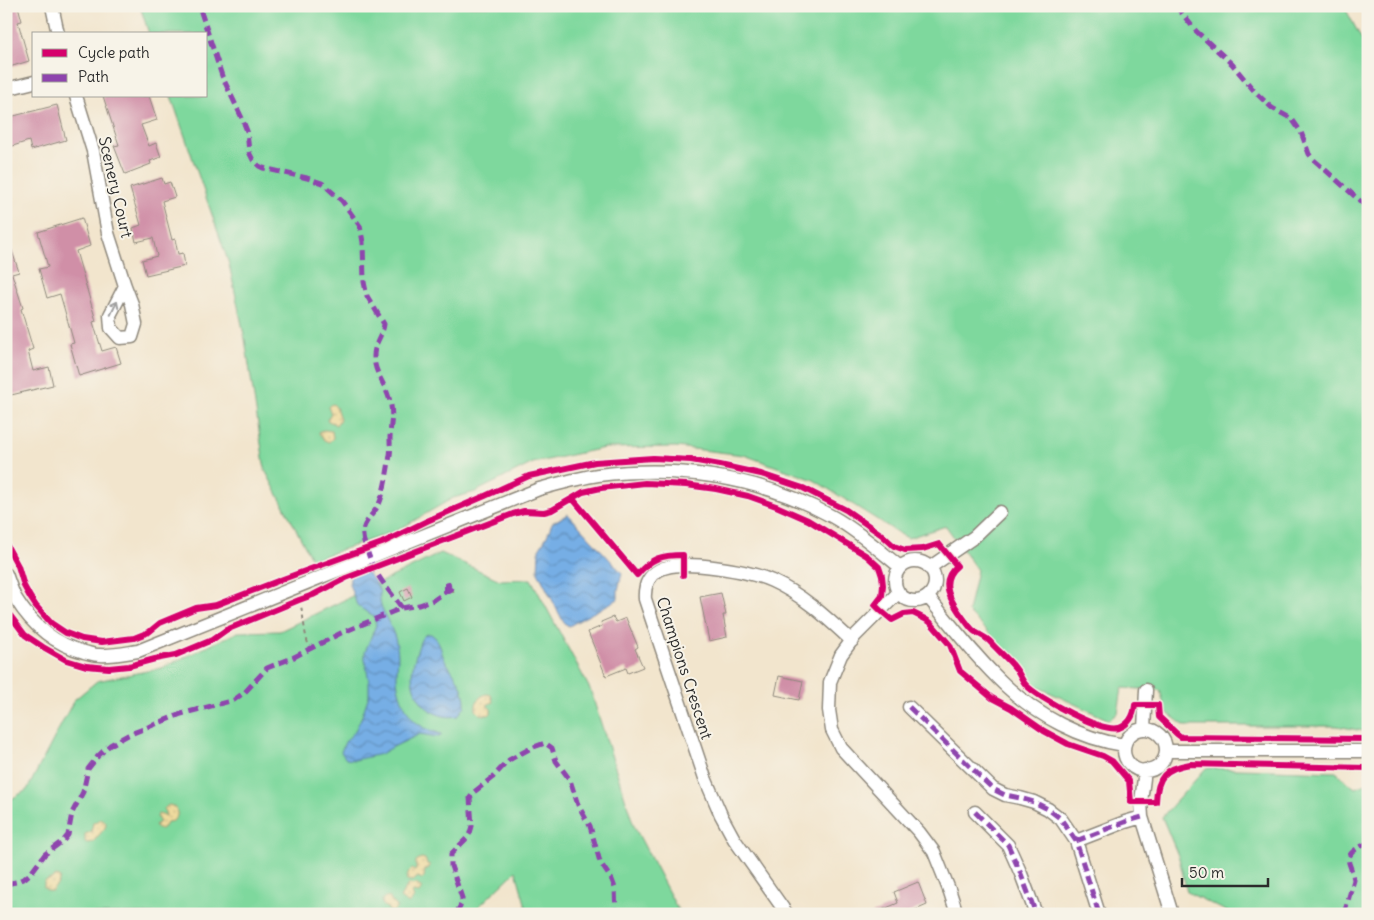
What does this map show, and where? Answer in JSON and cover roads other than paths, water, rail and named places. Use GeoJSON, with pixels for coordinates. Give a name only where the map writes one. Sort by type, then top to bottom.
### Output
{"type":"FeatureCollection","features":[{"type":"Feature","properties":{"kind":"street"},"geometry":{"type":"LineString","coordinates":[[52,6],[58,32]]}},
{"type":"Feature","properties":{"kind":"street"},"geometry":{"type":"LineString","coordinates":[[6,89],[32,82]]}},
{"type":"Feature","properties":{"kind":"street","name":"Scenery Court"},"geometry":{"type":"LineString","coordinates":[[77,98],[93,151],[108,233],[125,286]]}},
{"type":"Feature","properties":{"kind":"street"},"geometry":{"type":"LineString","coordinates":[[6,574],[15,598],[28,616],[56,641],[76,650],[98,655],[119,654],[138,651],[539,489],[597,475],[662,471],[712,475],[756,484],[790,496],[834,518],[868,541],[900,567]]}},
{"type":"Feature","properties":{"kind":"street"},"geometry":{"type":"LineString","coordinates":[[929,568],[974,537],[1000,512]]}},
{"type":"Feature","properties":{"kind":"street"},"geometry":{"type":"LineString","coordinates":[[912,562],[918,562],[929,568],[934,579],[934,586],[928,597],[922,600],[908,600],[898,592],[895,580],[896,573],[900,567],[912,562]]}},
{"type":"Feature","properties":{"kind":"street","name":"Champions Crescent"},"geometry":{"type":"LineString","coordinates":[[787,914],[734,840],[721,815],[705,778],[645,599],[644,590],[647,581],[660,569],[674,565],[722,567],[771,580],[799,596],[852,641]]}},
{"type":"Feature","properties":{"kind":"street"},"geometry":{"type":"LineString","coordinates":[[898,592],[852,641],[841,656],[830,682],[829,710],[832,730],[841,748],[919,832],[934,852],[957,914]]}},
{"type":"Feature","properties":{"kind":"street"},"geometry":{"type":"LineString","coordinates":[[928,597],[983,662],[1006,686],[1025,702],[1053,720],[1087,736],[1109,743],[1124,745]]}},
{"type":"Feature","properties":{"kind":"street"},"geometry":{"type":"LineString","coordinates":[[1144,729],[1146,690]]}},
{"type":"Feature","properties":{"kind":"street"},"geometry":{"type":"LineString","coordinates":[[909,707],[993,789],[1005,795],[1020,798],[1048,809],[1061,819],[1076,841],[1099,909],[1099,914]]}},
{"type":"Feature","properties":{"kind":"street"},"geometry":{"type":"LineString","coordinates":[[1144,729],[1157,733],[1162,738],[1166,751],[1161,763],[1156,768],[1135,769],[1126,759],[1124,745],[1132,733],[1144,729]]}},
{"type":"Feature","properties":{"kind":"street"},"geometry":{"type":"LineString","coordinates":[[1166,751],[1368,751]]}},
{"type":"Feature","properties":{"kind":"street"},"geometry":{"type":"LineString","coordinates":[[1145,770],[1142,817],[1172,914]]}},
{"type":"Feature","properties":{"kind":"street"},"geometry":{"type":"LineString","coordinates":[[975,812],[1008,845],[1036,914]]}},
{"type":"Feature","properties":{"kind":"street"},"geometry":{"type":"LineString","coordinates":[[1076,841],[1142,817]]}},
{"type":"Feature","properties":{"kind":"water"},"geometry":{"type":"Polygon","coordinates":[[[568,514],[622,573],[618,599],[569,626],[564,623],[538,572],[539,549],[552,523],[568,514]]]}},
{"type":"Feature","properties":{"kind":"water"},"geometry":{"type":"Polygon","coordinates":[[[359,565],[379,589],[381,606],[395,638],[398,654],[398,687],[406,709],[415,721],[425,728],[441,734],[441,736],[420,734],[381,754],[355,760],[346,759],[341,752],[345,742],[355,731],[369,695],[365,652],[376,625],[374,616],[357,605],[349,584],[352,568],[359,565]]]}},
{"type":"Feature","properties":{"kind":"water"},"geometry":{"type":"Polygon","coordinates":[[[426,634],[431,634],[437,640],[444,658],[461,686],[465,706],[458,716],[449,717],[433,712],[420,701],[416,693],[413,685],[413,667],[420,642],[426,634]]]}}]}
